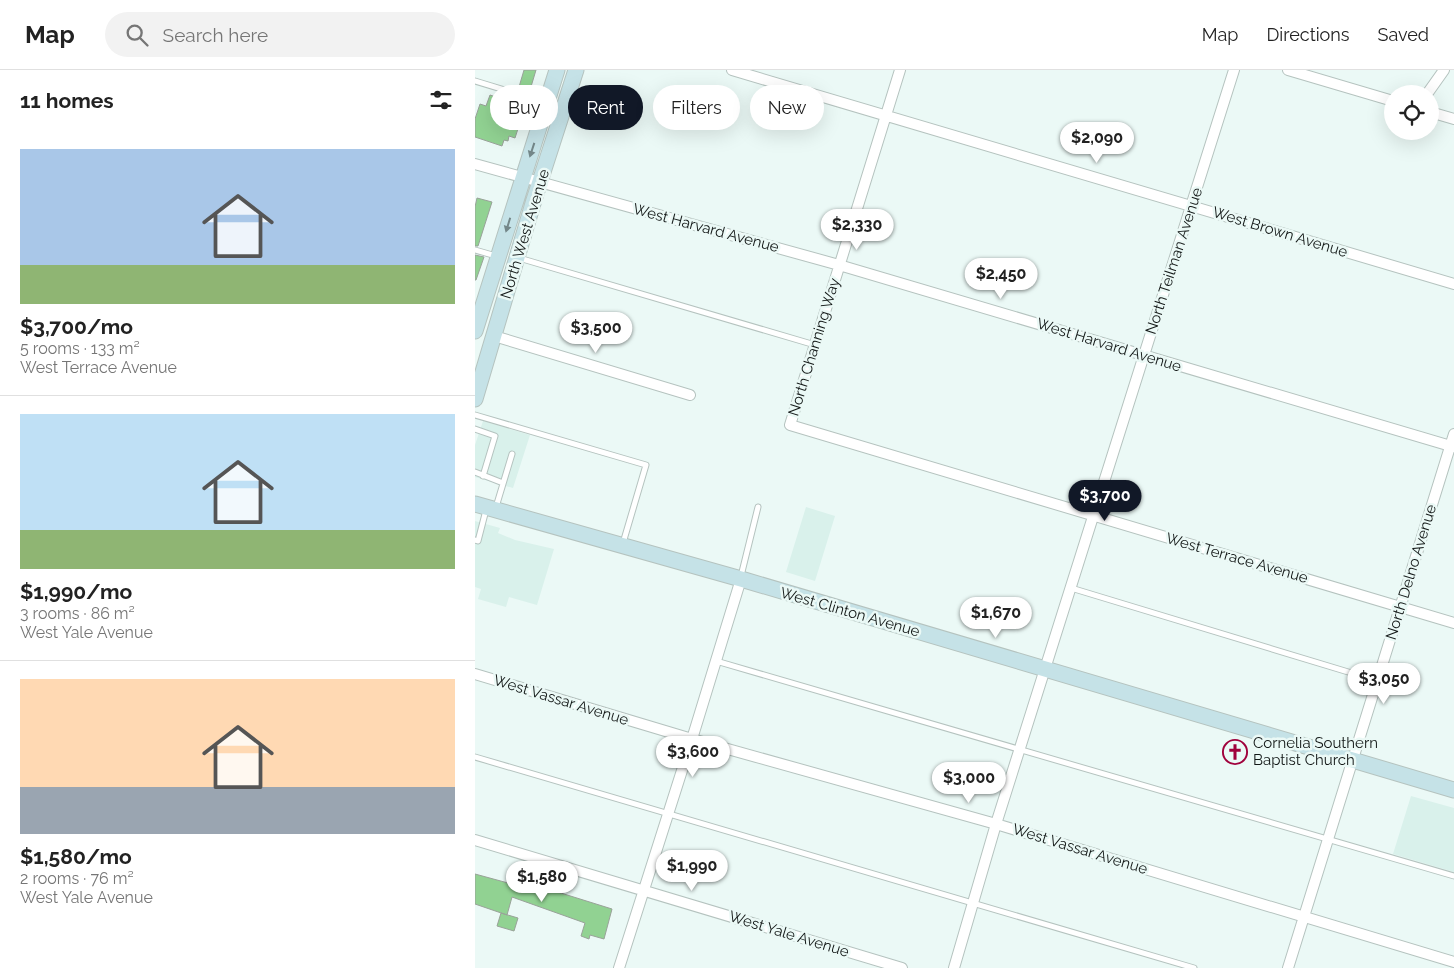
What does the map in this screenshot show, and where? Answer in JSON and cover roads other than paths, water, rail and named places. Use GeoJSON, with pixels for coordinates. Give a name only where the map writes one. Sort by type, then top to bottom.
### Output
{"type":"FeatureCollection","features":[{"type":"Feature","properties":{"kind":"main road","name":"North West Avenue"},"geometry":{"type":"LineString","coordinates":[[552,85],[557,70]]}},
{"type":"Feature","properties":{"kind":"main road","name":"North West Avenue"},"geometry":{"type":"LineString","coordinates":[[475,399],[576,70]]}},
{"type":"Feature","properties":{"kind":"main road","name":"North West Avenue"},"geometry":{"type":"LineString","coordinates":[[475,331],[538,130]]}},
{"type":"Feature","properties":{"kind":"main road","name":"West Clinton Avenue"},"geometry":{"type":"LineString","coordinates":[[486,507],[741,579],[1454,790]]}},
{"type":"Feature","properties":{"kind":"street","name":"West Brown Avenue"},"geometry":{"type":"LineString","coordinates":[[732,70],[1454,284]]}},
{"type":"Feature","properties":{"kind":"street","name":"North Channing Way"},"geometry":{"type":"LineString","coordinates":[[790,424],[900,70]]}},
{"type":"Feature","properties":{"kind":"street","name":"North Teilman Avenue"},"geometry":{"type":"LineString","coordinates":[[954,968],[996,824],[1234,70]]}},
{"type":"Feature","properties":{"kind":"street"},"geometry":{"type":"LineString","coordinates":[[1288,70],[1384,98]]}},
{"type":"Feature","properties":{"kind":"street"},"geometry":{"type":"LineString","coordinates":[[1433,85],[1444,70]]}},
{"type":"Feature","properties":{"kind":"street"},"geometry":{"type":"LineString","coordinates":[[1439,115],[1454,119]]}},
{"type":"Feature","properties":{"kind":"street","name":"West Harvard Avenue"},"geometry":{"type":"LineString","coordinates":[[475,164],[839,265],[1452,447]]}},
{"type":"Feature","properties":{"kind":"street"},"geometry":{"type":"LineString","coordinates":[[495,336],[690,395]]}},
{"type":"Feature","properties":{"kind":"street","name":"West Terrace Avenue"},"geometry":{"type":"LineString","coordinates":[[790,424],[1454,623]]}},
{"type":"Feature","properties":{"kind":"street","name":"North Delno Avenue"},"geometry":{"type":"LineString","coordinates":[[1288,968],[1400,607],[1452,447],[1454,434]]}},
{"type":"Feature","properties":{"kind":"street"},"geometry":{"type":"LineString","coordinates":[[619,968],[669,814],[741,579]]}},
{"type":"Feature","properties":{"kind":"street","name":"West Vassar Avenue"},"geometry":{"type":"LineString","coordinates":[[475,674],[692,739],[996,824],[1454,962]]}},
{"type":"Feature","properties":{"kind":"street","name":"West Yale Avenue"},"geometry":{"type":"LineString","coordinates":[[475,840],[902,968]]}},
{"type":"Feature","properties":{"kind":"lane"},"geometry":{"type":"LineString","coordinates":[[475,82],[490,86]]}},
{"type":"Feature","properties":{"kind":"lane"},"geometry":{"type":"LineString","coordinates":[[475,250],[498,257]]}},
{"type":"Feature","properties":{"kind":"lane"},"geometry":{"type":"LineString","coordinates":[[518,258],[815,345]]}},
{"type":"Feature","properties":{"kind":"lane"},"geometry":{"type":"LineString","coordinates":[[475,415],[647,465],[622,546]]}},
{"type":"Feature","properties":{"kind":"lane"},"geometry":{"type":"LineString","coordinates":[[475,429],[495,436],[483,476]]}},
{"type":"Feature","properties":{"kind":"lane"},"geometry":{"type":"LineString","coordinates":[[475,540],[478,541],[486,507],[503,483],[512,454]]}},
{"type":"Feature","properties":{"kind":"lane"},"geometry":{"type":"LineString","coordinates":[[475,472],[503,483]]}},
{"type":"Feature","properties":{"kind":"lane"},"geometry":{"type":"LineString","coordinates":[[741,579],[758,507]]}},
{"type":"Feature","properties":{"kind":"lane"},"geometry":{"type":"LineString","coordinates":[[1071,588],[1378,681]]}},
{"type":"Feature","properties":{"kind":"lane"},"geometry":{"type":"LineString","coordinates":[[716,661],[1454,876]]}},
{"type":"Feature","properties":{"kind":"lane"},"geometry":{"type":"LineString","coordinates":[[475,757],[1193,968]]}},
{"type":"Feature","properties":{"kind":"place","name":"Cornelia Southern Baptist Church"},"geometry":{"type":"Point","coordinates":[1235,752]}}]}
